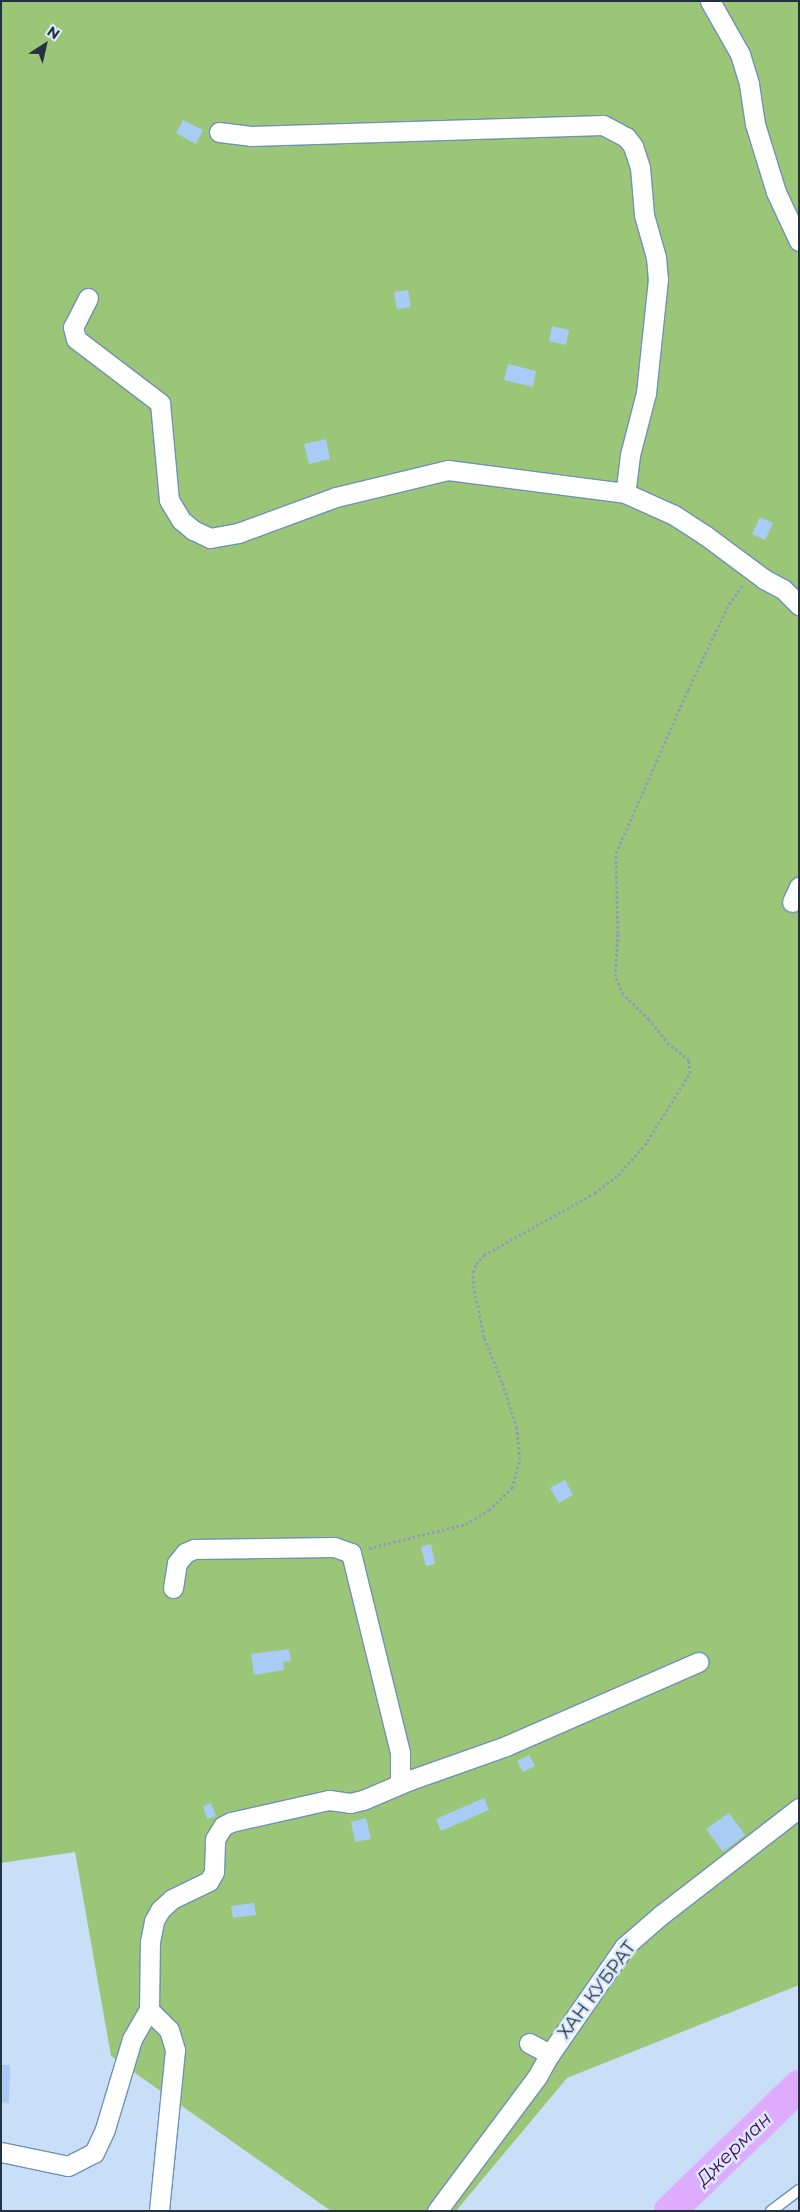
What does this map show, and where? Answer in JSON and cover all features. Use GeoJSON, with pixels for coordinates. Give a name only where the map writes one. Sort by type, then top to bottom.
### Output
{"type":"FeatureCollection","features":[{"type":"Feature","properties":{"kind":"street"},"geometry":{"type":"LineString","coordinates":[[710,1],[740,54],[749,84],[755,124],[776,192],[799,241]]}},
{"type":"Feature","properties":{"kind":"street"},"geometry":{"type":"LineString","coordinates":[[219,132],[251,136],[603,125],[616,130],[626,137],[633,146],[640,167],[644,215],[656,257],[658,279],[646,393],[630,455],[625,492]]}},
{"type":"Feature","properties":{"kind":"street"},"geometry":{"type":"LineString","coordinates":[[88,298],[73,327],[76,339],[160,403],[169,500],[181,520],[193,530],[210,538],[238,533],[336,497],[448,470],[625,492],[674,515],[705,535],[753,572],[798,599]]}},
{"type":"Feature","properties":{"kind":"street"},"geometry":{"type":"LineString","coordinates":[[173,1588],[177,1563],[185,1553],[194,1548],[334,1547],[351,1553],[400,1753],[400,1784]]}},
{"type":"Feature","properties":{"kind":"street"},"geometry":{"type":"LineString","coordinates":[[1,2152],[68,2166],[94,2153],[105,2129],[132,2039],[148,2010],[150,1942],[154,1921],[160,1910],[172,1899],[209,1881],[214,1872],[215,1839],[223,1826],[231,1822],[329,1800],[350,1803],[363,1800],[400,1784],[506,1746],[698,1662]]}},
{"type":"Feature","properties":{"kind":"street","name":"ХАН КУБРАТ"},"geometry":{"type":"LineString","coordinates":[[437,2211],[537,2077],[550,2054],[624,1947],[660,1915],[799,1808]]}},
{"type":"Feature","properties":{"kind":"street"},"geometry":{"type":"LineString","coordinates":[[148,2010],[169,2030],[175,2050],[158,2211]]}},
{"type":"Feature","properties":{"kind":"street"},"geometry":{"type":"LineString","coordinates":[[529,2043],[550,2054]]}},
{"type":"Feature","properties":{"kind":"lane"},"geometry":{"type":"LineString","coordinates":[[771,2211],[799,2190]]}},
{"type":"Feature","properties":{"kind":"path"},"geometry":{"type":"LineString","coordinates":[[351,1553],[466,1524],[489,1510],[507,1495],[512,1488],[520,1459],[517,1428],[502,1382],[484,1337],[474,1288],[473,1272],[476,1264],[484,1255],[595,1193],[618,1175],[645,1145],[690,1073],[689,1060],[669,1044],[650,1019],[623,994],[615,976],[618,934],[616,853],[729,604],[753,572]]}},
{"type":"Feature","properties":{"kind":"green space"},"geometry":{"type":"Polygon","coordinates":[[[1,1],[799,1],[799,1985],[567,2078],[456,2211],[331,2211],[111,2056],[75,1852],[1,1863],[1,1]]]}},
{"type":"Feature","properties":{"kind":"building"},"geometry":{"type":"Polygon","coordinates":[[[183,120],[203,130],[196,144],[176,133],[183,120]]]}},
{"type":"Feature","properties":{"kind":"building"},"geometry":{"type":"Polygon","coordinates":[[[408,290],[411,307],[397,309],[394,292],[408,290]]]}},
{"type":"Feature","properties":{"kind":"building"},"geometry":{"type":"Polygon","coordinates":[[[552,326],[569,330],[566,345],[549,341],[552,326]]]}},
{"type":"Feature","properties":{"kind":"building"},"geometry":{"type":"Polygon","coordinates":[[[508,364],[536,371],[533,387],[504,380],[508,364]]]}},
{"type":"Feature","properties":{"kind":"building"},"geometry":{"type":"Polygon","coordinates":[[[326,439],[330,459],[309,464],[304,444],[326,439]]]}},
{"type":"Feature","properties":{"kind":"building"},"geometry":{"type":"Polygon","coordinates":[[[760,517],[773,523],[765,540],[752,534],[760,517]]]}},
{"type":"Feature","properties":{"kind":"building"},"geometry":{"type":"Polygon","coordinates":[[[565,1480],[573,1495],[559,1503],[550,1488],[565,1480]]]}},
{"type":"Feature","properties":{"kind":"building"},"geometry":{"type":"Polygon","coordinates":[[[431,1544],[435,1564],[426,1566],[421,1547],[431,1544]]]}},
{"type":"Feature","properties":{"kind":"building"},"geometry":{"type":"Polygon","coordinates":[[[289,1649],[291,1661],[283,1662],[284,1670],[254,1675],[251,1654],[289,1649]]]}},
{"type":"Feature","properties":{"kind":"building"},"geometry":{"type":"Polygon","coordinates":[[[529,1755],[535,1766],[523,1772],[517,1761],[529,1755]]]}},
{"type":"Feature","properties":{"kind":"building"},"geometry":{"type":"Polygon","coordinates":[[[484,1798],[489,1810],[441,1831],[436,1819],[484,1798]]]}},
{"type":"Feature","properties":{"kind":"building"},"geometry":{"type":"Polygon","coordinates":[[[211,1803],[216,1816],[207,1819],[203,1806],[211,1803]]]}},
{"type":"Feature","properties":{"kind":"building"},"geometry":{"type":"Polygon","coordinates":[[[729,1813],[745,1835],[723,1852],[706,1829],[729,1813]]]}},
{"type":"Feature","properties":{"kind":"building"},"geometry":{"type":"Polygon","coordinates":[[[366,1818],[371,1839],[355,1842],[351,1822],[366,1818]]]}},
{"type":"Feature","properties":{"kind":"building"},"geometry":{"type":"Polygon","coordinates":[[[254,1903],[256,1915],[233,1918],[231,1906],[254,1903]]]}},
{"type":"Feature","properties":{"kind":"building"},"geometry":{"type":"Polygon","coordinates":[[[1,2065],[10,2065],[9,2103],[1,2102],[1,2065]]]}},
{"type":"Feature","properties":{"kind":"waterway","name":"Джерман"},"geometry":{"type":"LineString","coordinates":[[670,2211],[799,2086]]}}]}
